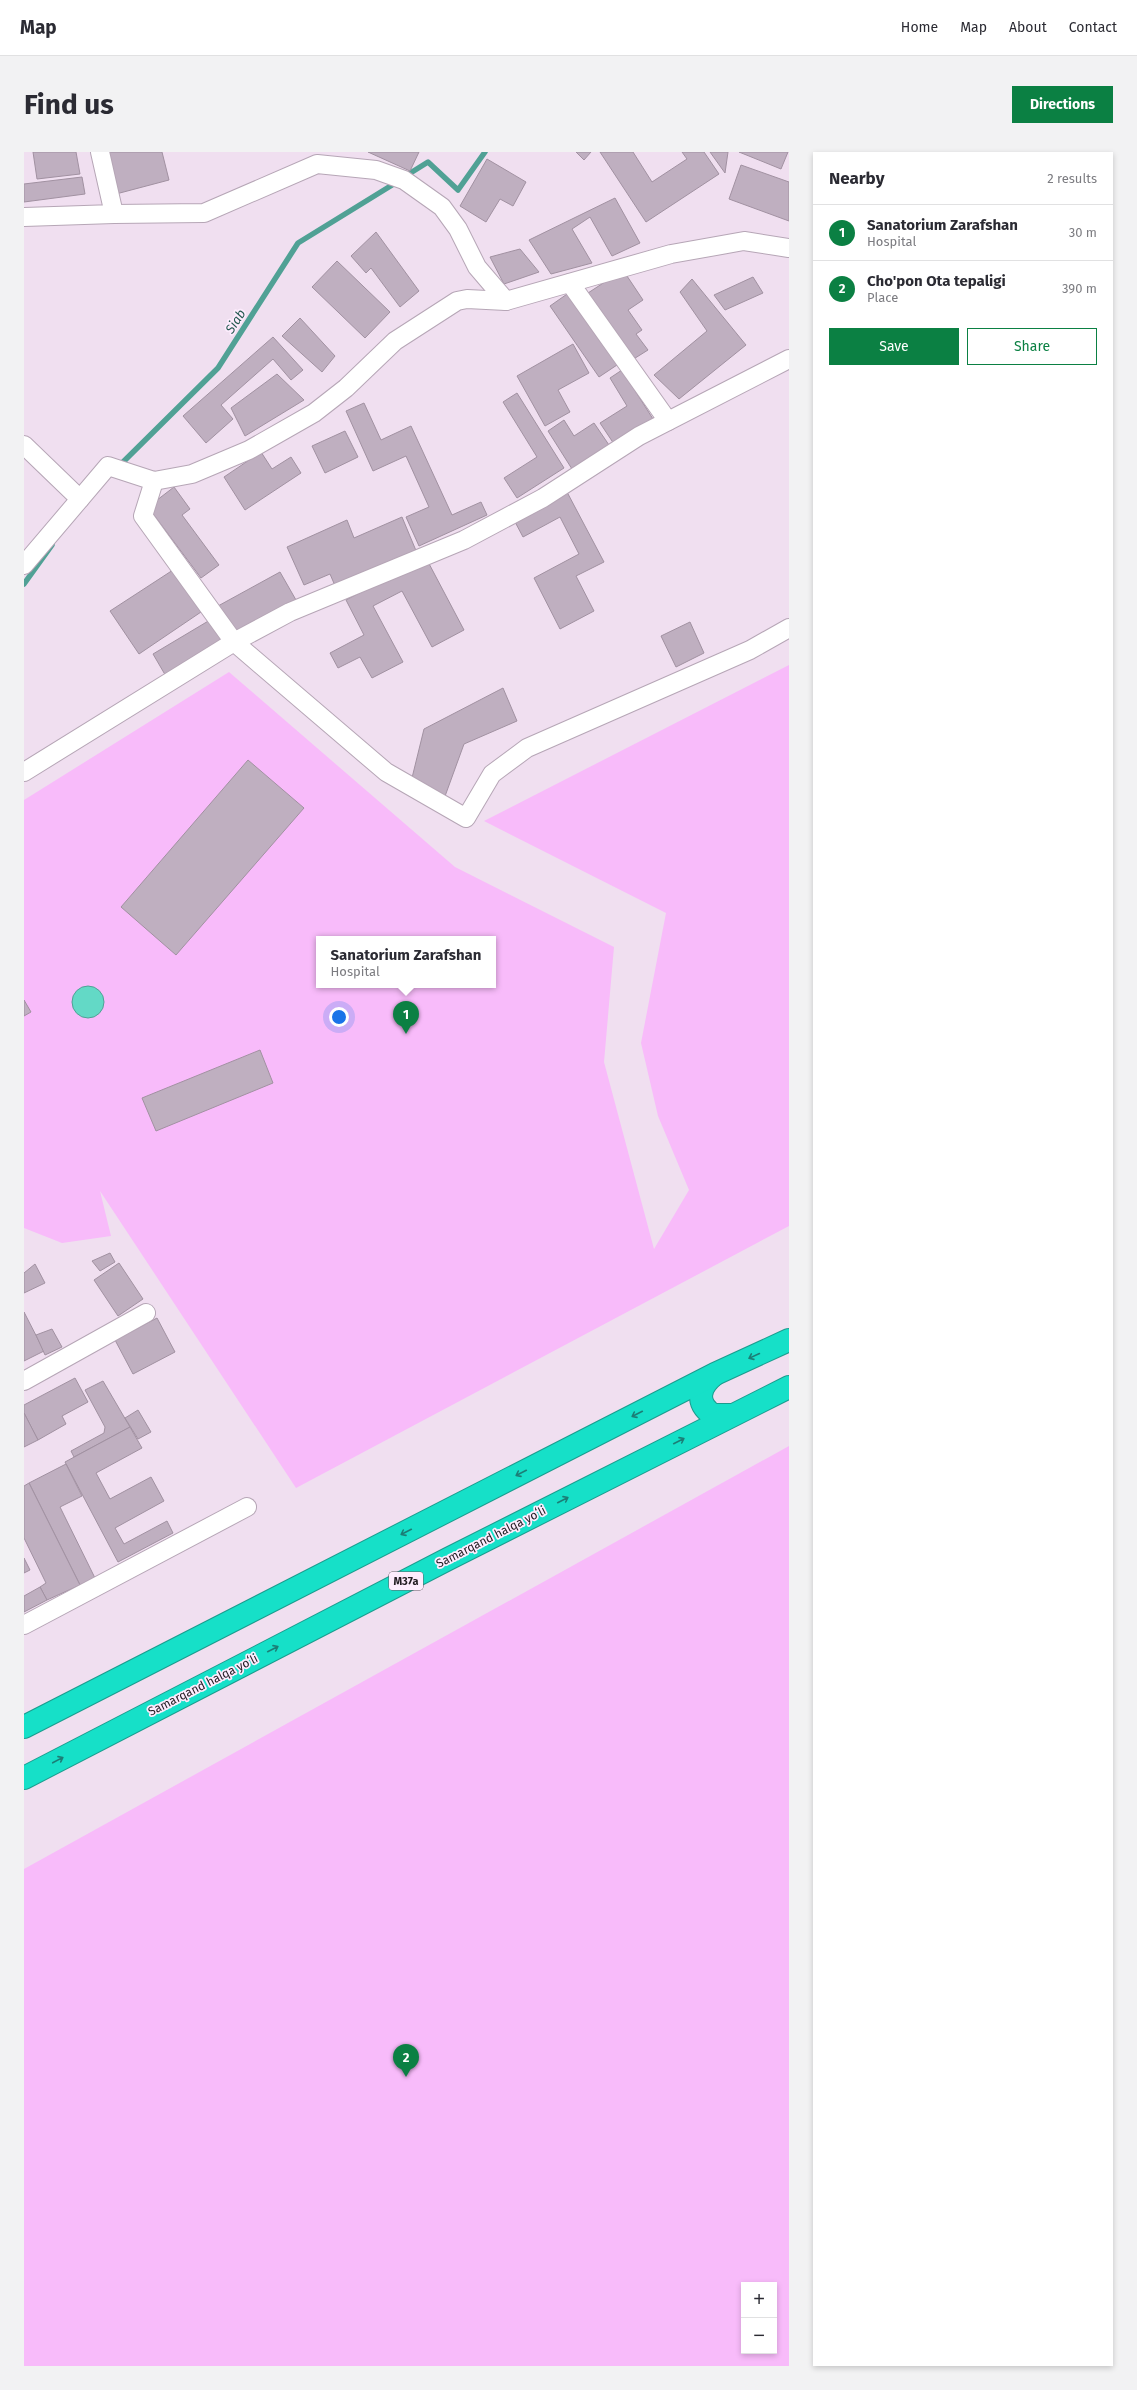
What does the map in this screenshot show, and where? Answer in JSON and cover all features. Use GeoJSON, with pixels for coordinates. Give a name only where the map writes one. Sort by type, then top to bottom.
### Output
{"type":"FeatureCollection","features":[{"type":"Feature","properties":{"kind":"highway"},"geometry":{"type":"LineString","coordinates":[[24,1727],[715,1374],[789,1340]]}},
{"type":"Feature","properties":{"kind":"highway"},"geometry":{"type":"LineString","coordinates":[[715,1374],[702,1388],[700,1396],[702,1404],[713,1415],[730,1415]]}},
{"type":"Feature","properties":{"kind":"highway","name":"Samarqand halqa yoʻli"},"geometry":{"type":"LineString","coordinates":[[24,1778],[730,1415],[789,1387]]}},
{"type":"Feature","properties":{"kind":"street"},"geometry":{"type":"LineString","coordinates":[[100,152],[114,214]]}},
{"type":"Feature","properties":{"kind":"street"},"geometry":{"type":"LineString","coordinates":[[24,217],[204,213],[317,164],[376,170],[396,177],[442,207],[458,230],[477,267],[506,301]]}},
{"type":"Feature","properties":{"kind":"street"},"geometry":{"type":"LineString","coordinates":[[24,565],[108,466],[154,481],[192,474],[235,456],[314,414],[346,388],[395,341],[457,301],[467,299],[506,301],[671,254],[744,241],[789,248]]}},
{"type":"Feature","properties":{"kind":"street"},"geometry":{"type":"LineString","coordinates":[[570,283],[668,421]]}},
{"type":"Feature","properties":{"kind":"street"},"geometry":{"type":"LineString","coordinates":[[24,772],[234,642],[290,612],[464,540],[543,498],[639,436],[789,359]]}},
{"type":"Feature","properties":{"kind":"street"},"geometry":{"type":"LineString","coordinates":[[24,445],[80,499]]}},
{"type":"Feature","properties":{"kind":"street"},"geometry":{"type":"LineString","coordinates":[[154,481],[143,516],[234,642],[386,772],[466,818],[492,774],[527,748],[750,650],[789,628]]}},
{"type":"Feature","properties":{"kind":"street"},"geometry":{"type":"LineString","coordinates":[[24,1381],[146,1313]]}},
{"type":"Feature","properties":{"kind":"street"},"geometry":{"type":"LineString","coordinates":[[24,1625],[247,1507]]}},
{"type":"Feature","properties":{"kind":"shaded area"},"geometry":{"type":"Polygon","coordinates":[[[789,665],[789,1226],[296,1488],[100,1191],[111,1236],[62,1243],[24,1228],[24,800],[229,672],[455,867],[614,947],[604,1062],[654,1249],[689,1190],[658,1116],[641,1043],[666,913],[484,821],[789,665]]]}},
{"type":"Feature","properties":{"kind":"shaded area"},"geometry":{"type":"Polygon","coordinates":[[[88,986],[97,989],[101,993],[104,1002],[101,1011],[97,1015],[88,1018],[79,1015],[75,1011],[72,1002],[75,993],[79,989],[88,986]]]}},
{"type":"Feature","properties":{"kind":"shaded area"},"geometry":{"type":"Polygon","coordinates":[[[789,1446],[789,2366],[24,2366],[24,1869],[789,1446]]]}},
{"type":"Feature","properties":{"kind":"building"},"geometry":{"type":"Polygon","coordinates":[[[33,152],[76,152],[80,174],[37,179],[33,152]]]}},
{"type":"Feature","properties":{"kind":"building"},"geometry":{"type":"Polygon","coordinates":[[[106,152],[162,152],[169,180],[116,194],[106,152]]]}},
{"type":"Feature","properties":{"kind":"building"},"geometry":{"type":"Polygon","coordinates":[[[368,152],[419,152],[410,171],[368,152]]]}},
{"type":"Feature","properties":{"kind":"building"},"geometry":{"type":"Polygon","coordinates":[[[576,152],[591,152],[584,160],[576,152]]]}},
{"type":"Feature","properties":{"kind":"building"},"geometry":{"type":"Polygon","coordinates":[[[600,152],[633,152],[652,182],[687,159],[682,152],[704,152],[719,174],[646,222],[600,152]]]}},
{"type":"Feature","properties":{"kind":"building"},"geometry":{"type":"Polygon","coordinates":[[[710,152],[728,152],[725,173],[710,152]]]}},
{"type":"Feature","properties":{"kind":"building"},"geometry":{"type":"Polygon","coordinates":[[[739,152],[788,152],[781,169],[739,152]]]}},
{"type":"Feature","properties":{"kind":"building"},"geometry":{"type":"Polygon","coordinates":[[[487,159],[526,182],[513,206],[500,199],[486,222],[460,206],[487,159]]]}},
{"type":"Feature","properties":{"kind":"building"},"geometry":{"type":"Polygon","coordinates":[[[741,165],[789,182],[789,221],[729,199],[741,165]]]}},
{"type":"Feature","properties":{"kind":"building"},"geometry":{"type":"Polygon","coordinates":[[[82,177],[85,194],[24,202],[24,184],[82,177]]]}},
{"type":"Feature","properties":{"kind":"building"},"geometry":{"type":"Polygon","coordinates":[[[615,198],[640,243],[612,256],[590,217],[572,229],[592,263],[551,274],[529,240],[615,198]]]}},
{"type":"Feature","properties":{"kind":"building"},"geometry":{"type":"Polygon","coordinates":[[[376,232],[419,291],[400,307],[371,268],[366,273],[351,256],[376,232]]]}},
{"type":"Feature","properties":{"kind":"building"},"geometry":{"type":"Polygon","coordinates":[[[520,249],[539,272],[504,284],[490,257],[520,249]]]}},
{"type":"Feature","properties":{"kind":"building"},"geometry":{"type":"Polygon","coordinates":[[[337,261],[390,312],[365,338],[312,287],[337,261]]]}},
{"type":"Feature","properties":{"kind":"building"},"geometry":{"type":"Polygon","coordinates":[[[623,270],[643,300],[628,310],[642,330],[636,334],[648,350],[632,360],[588,293],[623,270]]]}},
{"type":"Feature","properties":{"kind":"building"},"geometry":{"type":"Polygon","coordinates":[[[753,277],[763,293],[725,310],[714,295],[753,277]]]}},
{"type":"Feature","properties":{"kind":"building"},"geometry":{"type":"Polygon","coordinates":[[[692,279],[746,345],[679,399],[654,375],[707,331],[680,292],[692,279]]]}},
{"type":"Feature","properties":{"kind":"building"},"geometry":{"type":"Polygon","coordinates":[[[570,292],[620,363],[599,377],[550,306],[570,292]]]}},
{"type":"Feature","properties":{"kind":"building"},"geometry":{"type":"Polygon","coordinates":[[[300,318],[335,356],[322,372],[282,336],[300,318]]]}},
{"type":"Feature","properties":{"kind":"building"},"geometry":{"type":"Polygon","coordinates":[[[273,337],[303,370],[291,380],[273,359],[221,405],[233,419],[206,443],[183,416],[273,337]]]}},
{"type":"Feature","properties":{"kind":"building"},"geometry":{"type":"Polygon","coordinates":[[[573,344],[589,373],[558,390],[570,412],[545,426],[517,376],[573,344]]]}},
{"type":"Feature","properties":{"kind":"building"},"geometry":{"type":"Polygon","coordinates":[[[622,370],[653,419],[614,444],[600,423],[627,406],[610,378],[622,370]]]}},
{"type":"Feature","properties":{"kind":"building"},"geometry":{"type":"Polygon","coordinates":[[[277,374],[304,400],[245,436],[231,408],[277,374]]]}},
{"type":"Feature","properties":{"kind":"building"},"geometry":{"type":"Polygon","coordinates":[[[517,393],[564,468],[517,498],[504,478],[537,457],[503,402],[517,393]]]}},
{"type":"Feature","properties":{"kind":"building"},"geometry":{"type":"Polygon","coordinates":[[[364,403],[381,440],[411,426],[452,515],[481,502],[487,515],[419,546],[406,517],[429,507],[406,456],[373,471],[346,411],[364,403]]]}},
{"type":"Feature","properties":{"kind":"building"},"geometry":{"type":"Polygon","coordinates":[[[564,420],[574,436],[594,423],[609,445],[572,469],[548,431],[564,420]]]}},
{"type":"Feature","properties":{"kind":"building"},"geometry":{"type":"Polygon","coordinates":[[[345,431],[358,457],[325,473],[312,446],[345,431]]]}},
{"type":"Feature","properties":{"kind":"building"},"geometry":{"type":"Polygon","coordinates":[[[261,452],[272,469],[291,457],[301,473],[245,510],[224,477],[261,452]]]}},
{"type":"Feature","properties":{"kind":"building"},"geometry":{"type":"Polygon","coordinates":[[[174,487],[190,509],[182,515],[219,565],[201,578],[148,507],[174,487]]]}},
{"type":"Feature","properties":{"kind":"building"},"geometry":{"type":"Polygon","coordinates":[[[567,492],[604,562],[576,576],[594,611],[560,629],[534,578],[579,554],[560,517],[523,537],[514,520],[567,492]]]}},
{"type":"Feature","properties":{"kind":"building"},"geometry":{"type":"Polygon","coordinates":[[[402,517],[417,553],[336,588],[330,574],[304,585],[287,547],[347,520],[354,538],[402,517]]]}},
{"type":"Feature","properties":{"kind":"building"},"geometry":{"type":"Polygon","coordinates":[[[426,558],[464,630],[432,647],[402,591],[373,606],[403,662],[372,678],[360,657],[338,668],[330,653],[364,635],[346,600],[426,558]]]}},
{"type":"Feature","properties":{"kind":"building"},"geometry":{"type":"Polygon","coordinates":[[[173,570],[201,612],[139,654],[110,611],[173,570]]]}},
{"type":"Feature","properties":{"kind":"building"},"geometry":{"type":"Polygon","coordinates":[[[280,572],[296,600],[233,634],[218,606],[280,572]]]}},
{"type":"Feature","properties":{"kind":"building"},"geometry":{"type":"Polygon","coordinates":[[[210,620],[225,644],[167,678],[153,654],[210,620]]]}},
{"type":"Feature","properties":{"kind":"building"},"geometry":{"type":"Polygon","coordinates":[[[690,622],[704,653],[676,667],[661,636],[690,622]]]}},
{"type":"Feature","properties":{"kind":"building"},"geometry":{"type":"Polygon","coordinates":[[[503,688],[517,721],[464,744],[444,799],[411,782],[424,729],[503,688]]]}},
{"type":"Feature","properties":{"kind":"building"},"geometry":{"type":"Polygon","coordinates":[[[248,760],[304,808],[176,955],[121,907],[248,760]]]}},
{"type":"Feature","properties":{"kind":"building"},"geometry":{"type":"Polygon","coordinates":[[[24,1000],[31,1012],[24,1016],[24,1000]]]}},
{"type":"Feature","properties":{"kind":"building"},"geometry":{"type":"Polygon","coordinates":[[[260,1050],[273,1083],[156,1131],[142,1098],[260,1050]]]}},
{"type":"Feature","properties":{"kind":"building"},"geometry":{"type":"Polygon","coordinates":[[[110,1253],[115,1262],[100,1271],[92,1261],[110,1253]]]}},
{"type":"Feature","properties":{"kind":"building"},"geometry":{"type":"Polygon","coordinates":[[[119,1263],[143,1299],[118,1316],[94,1280],[119,1263]]]}},
{"type":"Feature","properties":{"kind":"building"},"geometry":{"type":"Polygon","coordinates":[[[35,1264],[45,1283],[24,1293],[24,1273],[35,1264]]]}},
{"type":"Feature","properties":{"kind":"building"},"geometry":{"type":"Polygon","coordinates":[[[24,1312],[44,1351],[24,1361],[24,1312]]]}},
{"type":"Feature","properties":{"kind":"building"},"geometry":{"type":"Polygon","coordinates":[[[157,1318],[175,1352],[133,1374],[115,1340],[157,1318]]]}},
{"type":"Feature","properties":{"kind":"building"},"geometry":{"type":"Polygon","coordinates":[[[52,1329],[62,1347],[45,1355],[36,1335],[52,1329]]]}},
{"type":"Feature","properties":{"kind":"building"},"geometry":{"type":"Polygon","coordinates":[[[75,1378],[88,1402],[62,1416],[66,1424],[38,1440],[24,1413],[24,1405],[75,1378]]]}},
{"type":"Feature","properties":{"kind":"building"},"geometry":{"type":"Polygon","coordinates":[[[103,1381],[130,1427],[74,1457],[71,1451],[104,1433],[105,1427],[85,1390],[103,1381]]]}},
{"type":"Feature","properties":{"kind":"building"},"geometry":{"type":"Polygon","coordinates":[[[138,1410],[151,1432],[138,1439],[125,1418],[138,1410]]]}},
{"type":"Feature","properties":{"kind":"building"},"geometry":{"type":"Polygon","coordinates":[[[24,1413],[38,1440],[24,1447],[24,1413]]]}},
{"type":"Feature","properties":{"kind":"building"},"geometry":{"type":"Polygon","coordinates":[[[130,1427],[142,1448],[96,1473],[110,1499],[151,1477],[164,1501],[115,1528],[124,1544],[167,1521],[173,1533],[118,1562],[65,1462],[130,1427]]]}},
{"type":"Feature","properties":{"kind":"building"},"geometry":{"type":"Polygon","coordinates":[[[66,1464],[82,1496],[60,1507],[95,1578],[80,1585],[29,1483],[66,1464]]]}},
{"type":"Feature","properties":{"kind":"building"},"geometry":{"type":"Polygon","coordinates":[[[29,1483],[80,1585],[47,1600],[40,1587],[46,1583],[24,1538],[24,1486],[29,1483]]]}},
{"type":"Feature","properties":{"kind":"building"},"geometry":{"type":"Polygon","coordinates":[[[24,1558],[30,1570],[24,1573],[24,1558]]]}},
{"type":"Feature","properties":{"kind":"building"},"geometry":{"type":"Polygon","coordinates":[[[40,1587],[47,1600],[24,1612],[24,1596],[40,1587]]]}},
{"type":"Feature","properties":{"kind":"waterway","name":"Siab"},"geometry":{"type":"LineString","coordinates":[[404,177],[428,162],[458,190],[485,152]]}},
{"type":"Feature","properties":{"kind":"waterway","name":"Siab"},"geometry":{"type":"LineString","coordinates":[[118,467],[218,368],[298,243],[397,182]]}},
{"type":"Feature","properties":{"kind":"waterway","name":"Siab"},"geometry":{"type":"LineString","coordinates":[[24,584],[52,545]]}},
{"type":"Feature","properties":{"kind":"place","name":"Sanatorium Zarafshan"},"geometry":{"type":"Point","coordinates":[406,1034]}},
{"type":"Feature","properties":{"kind":"place","name":"Cho'pon Ota tepaligi"},"geometry":{"type":"Point","coordinates":[406,2077]}}]}
